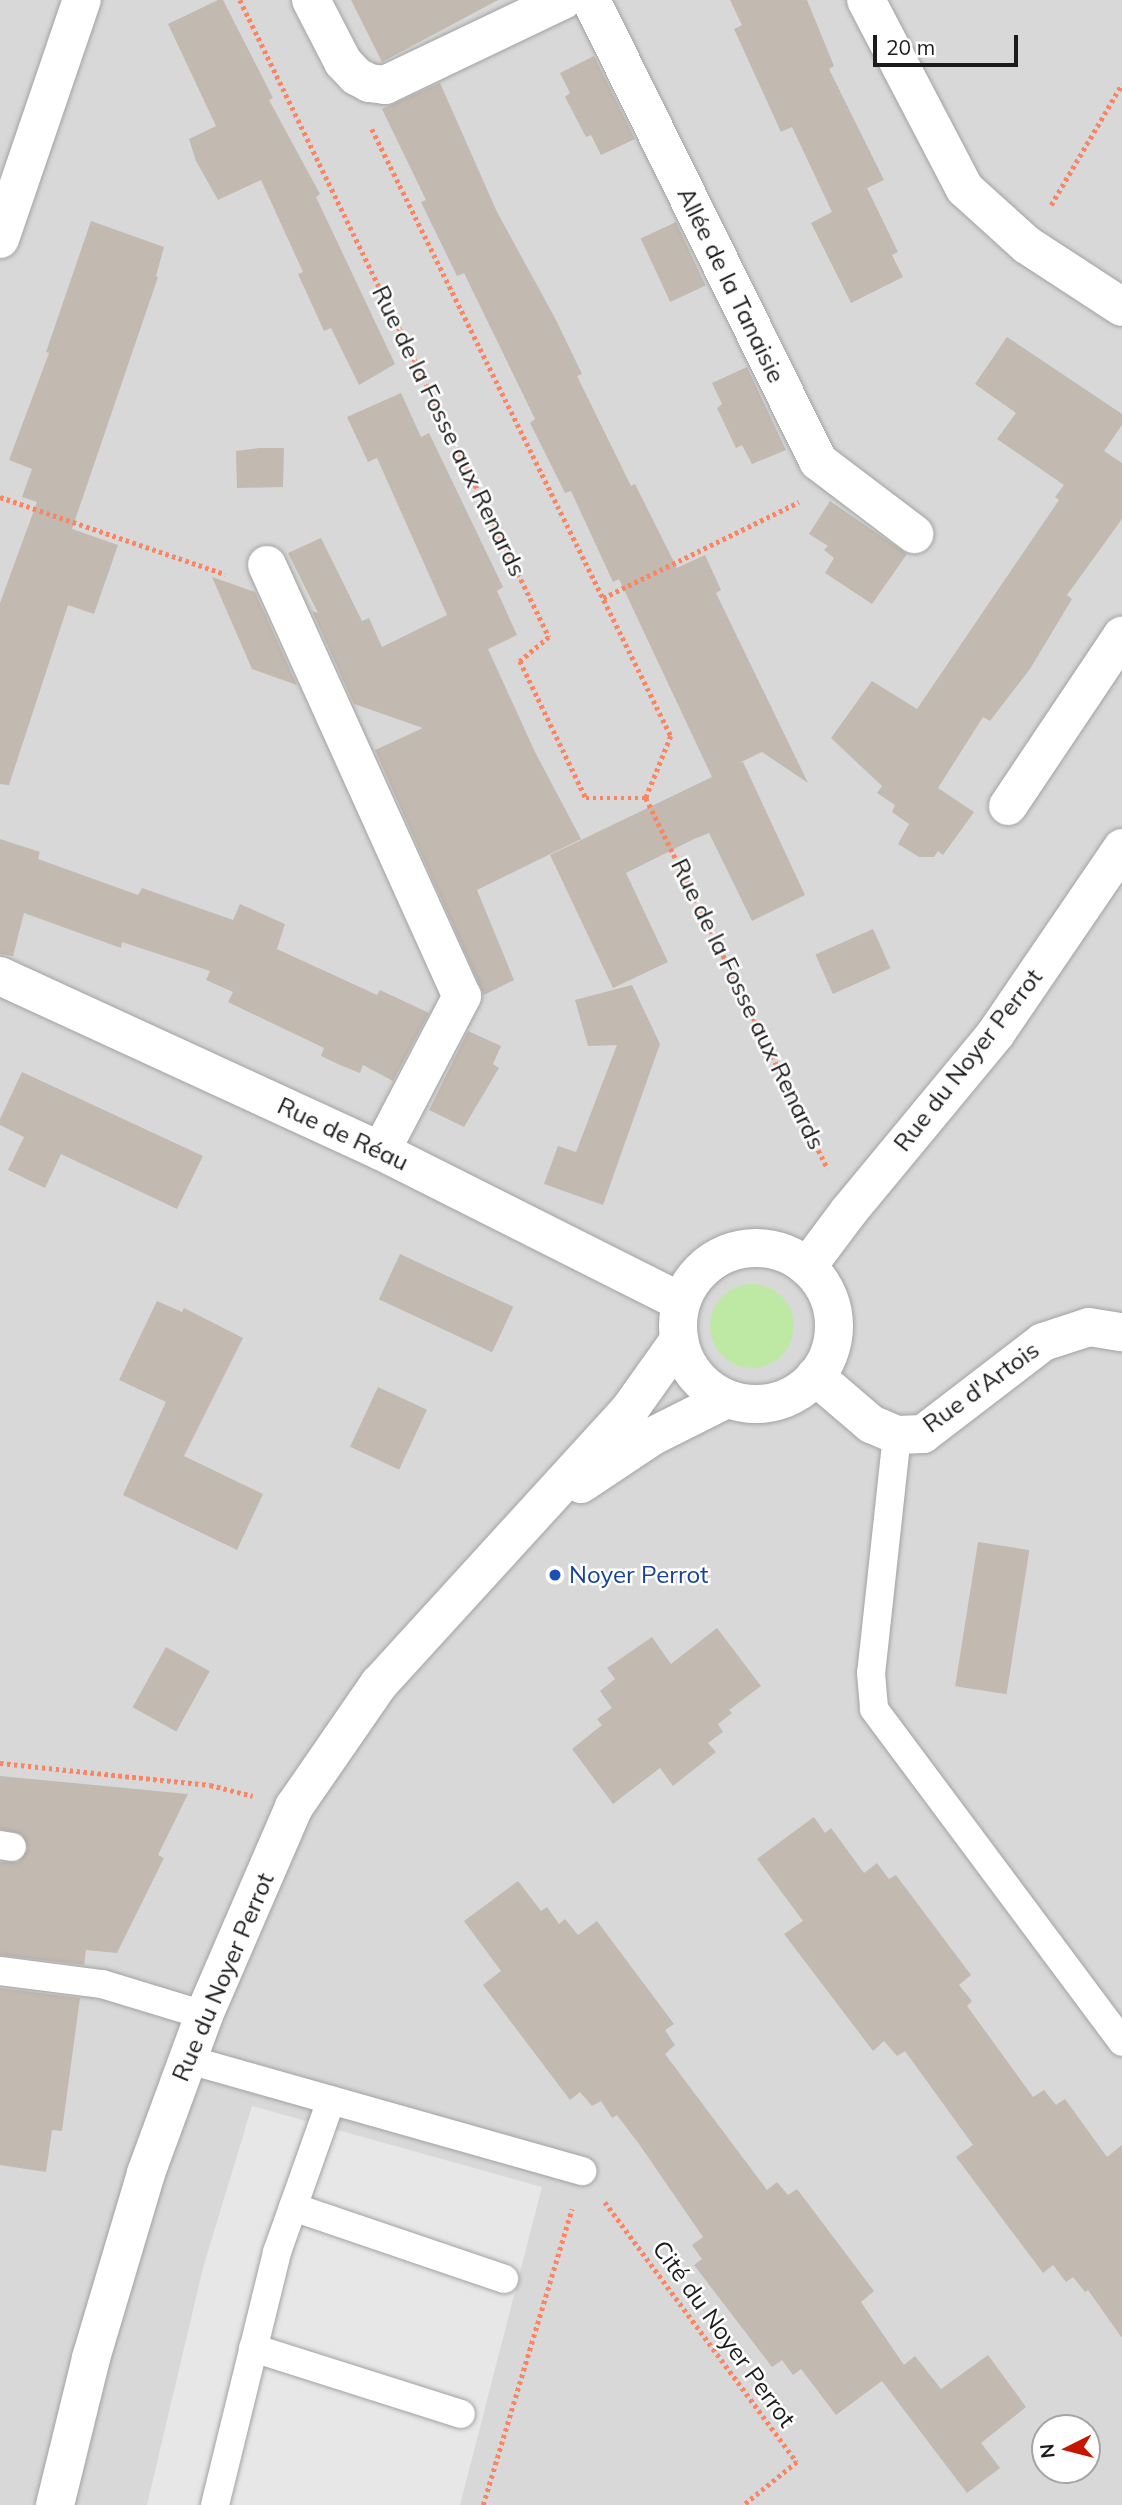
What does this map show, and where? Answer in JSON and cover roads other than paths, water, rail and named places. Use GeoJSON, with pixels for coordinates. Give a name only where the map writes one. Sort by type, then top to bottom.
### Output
{"type":"FeatureCollection","features":[{"type":"Feature","properties":{"kind":"street"},"geometry":{"type":"LineString","coordinates":[[0,239],[82,0]]}},
{"type":"Feature","properties":{"kind":"street"},"geometry":{"type":"LineString","coordinates":[[311,0],[337,54],[356,76],[369,83],[385,85],[563,0]]}},
{"type":"Feature","properties":{"kind":"street","name":"Allée de la Tanaisie"},"geometry":{"type":"LineString","coordinates":[[591,0],[818,461],[914,534]]}},
{"type":"Feature","properties":{"kind":"street"},"geometry":{"type":"LineString","coordinates":[[866,0],[965,189],[1027,245],[1122,307]]}},
{"type":"Feature","properties":{"kind":"street"},"geometry":{"type":"LineString","coordinates":[[267,565],[462,996],[381,1152]]}},
{"type":"Feature","properties":{"kind":"street"},"geometry":{"type":"LineString","coordinates":[[1009,806],[1122,636]]}},
{"type":"Feature","properties":{"kind":"street","name":"Rue du Noyer Perrot"},"geometry":{"type":"LineString","coordinates":[[807,1267],[849,1210],[996,1033],[1122,848]]}},
{"type":"Feature","properties":{"kind":"street","name":"Rue de Réau"},"geometry":{"type":"LineString","coordinates":[[0,976],[381,1152],[681,1301]]}},
{"type":"Feature","properties":{"kind":"street"},"geometry":{"type":"LineString","coordinates":[[761,1248],[786,1254],[807,1267],[823,1286],[832,1308],[833,1332],[828,1356],[816,1376],[797,1392],[774,1402],[750,1404],[727,1399],[703,1384],[694,1374],[679,1340],[681,1301],[694,1279],[712,1261],[735,1250],[761,1248]]}},
{"type":"Feature","properties":{"kind":"street","name":"Rue d'Artois"},"geometry":{"type":"LineString","coordinates":[[816,1376],[871,1424],[897,1435],[923,1434],[1043,1342],[1089,1327],[1122,1332]]}},
{"type":"Feature","properties":{"kind":"street","name":"Rue du Noyer Perrot"},"geometry":{"type":"LineString","coordinates":[[55,2505],[91,2358],[146,2174],[186,2059],[294,1807],[379,1684],[631,1409],[679,1340]]}},
{"type":"Feature","properties":{"kind":"street","name":"Rue du Noyer Perrot"},"geometry":{"type":"LineString","coordinates":[[528,1520],[653,1436],[727,1399]]}},
{"type":"Feature","properties":{"kind":"lane"},"geometry":{"type":"LineString","coordinates":[[897,1435],[871,1673],[874,1709],[1122,2042]]}},
{"type":"Feature","properties":{"kind":"lane"},"geometry":{"type":"LineString","coordinates":[[0,1972],[102,1984],[204,2015]]}},
{"type":"Feature","properties":{"kind":"lane"},"geometry":{"type":"LineString","coordinates":[[186,2059],[583,2171]]}},
{"type":"Feature","properties":{"kind":"lane"},"geometry":{"type":"LineString","coordinates":[[222,2503],[253,2348],[277,2252],[331,2100]]}},
{"type":"Feature","properties":{"kind":"lane"},"geometry":{"type":"LineString","coordinates":[[293,2207],[505,2279]]}},
{"type":"Feature","properties":{"kind":"lane"},"geometry":{"type":"LineString","coordinates":[[253,2348],[461,2414]]}},
{"type":"Feature","properties":{"kind":"place","name":"Noyer Perrot"},"geometry":{"type":"Point","coordinates":[555,1575]}}]}
